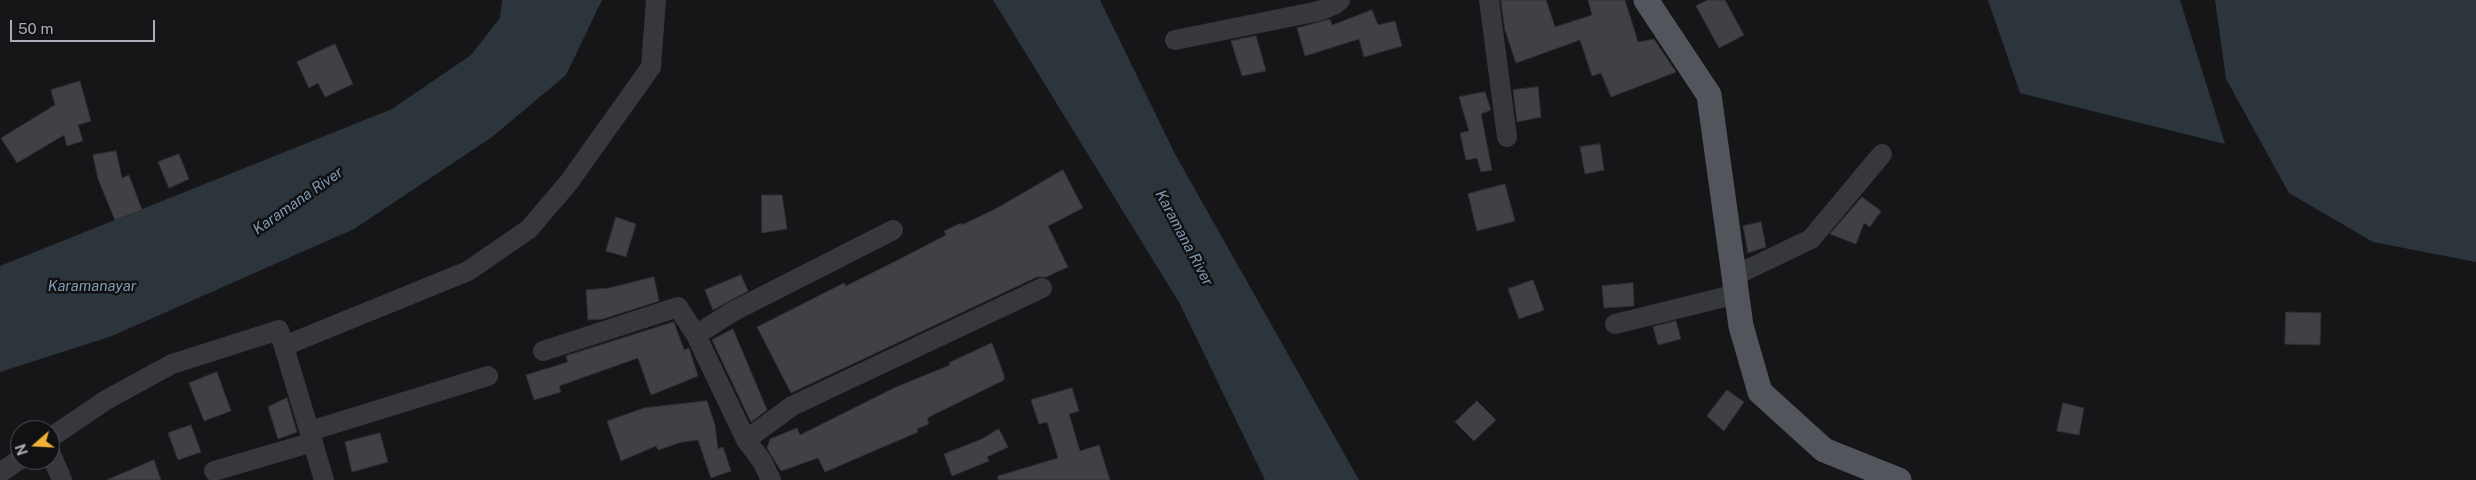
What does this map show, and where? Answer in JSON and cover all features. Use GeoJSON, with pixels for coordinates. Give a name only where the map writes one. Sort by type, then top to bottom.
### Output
{"type":"FeatureCollection","features":[{"type":"Feature","properties":{"kind":"main road"},"geometry":{"type":"LineString","coordinates":[[1646,0],[1709,95],[1741,326],[1760,392],[1824,450],[1898,480]]}},
{"type":"Feature","properties":{"kind":"street"},"geometry":{"type":"LineString","coordinates":[[284,346],[468,271],[529,229],[569,182],[651,67],[656,0]]}},
{"type":"Feature","properties":{"kind":"street"},"geometry":{"type":"LineString","coordinates":[[1175,40],[1319,10],[1334,5],[1340,0]]}},
{"type":"Feature","properties":{"kind":"street"},"geometry":{"type":"LineString","coordinates":[[1489,0],[1507,137]]}},
{"type":"Feature","properties":{"kind":"street"},"geometry":{"type":"LineString","coordinates":[[1615,324],[1736,285],[1811,239],[1882,154]]}},
{"type":"Feature","properties":{"kind":"street"},"geometry":{"type":"LineString","coordinates":[[696,335],[732,312],[893,230]]}},
{"type":"Feature","properties":{"kind":"street"},"geometry":{"type":"LineString","coordinates":[[746,440],[792,406],[1042,288]]}},
{"type":"Feature","properties":{"kind":"street"},"geometry":{"type":"LineString","coordinates":[[542,351],[678,307],[696,335],[746,440],[762,461],[771,480]]}},
{"type":"Feature","properties":{"kind":"street"},"geometry":{"type":"LineString","coordinates":[[60,431],[106,400],[172,364],[279,330],[324,480]]}},
{"type":"Feature","properties":{"kind":"street"},"geometry":{"type":"LineString","coordinates":[[214,470],[488,376]]}},
{"type":"Feature","properties":{"kind":"water","name":"Karamanayar"},"geometry":{"type":"Polygon","coordinates":[[[502,0],[602,0],[566,75],[492,137],[354,229],[112,336],[0,372],[0,266],[392,109],[471,55],[500,18],[502,0]]]}},
{"type":"Feature","properties":{"kind":"water","name":"Karamana River"},"geometry":{"type":"Polygon","coordinates":[[[993,0],[1100,0],[1175,154],[1359,480],[1265,480],[1180,304],[993,0]]]}},
{"type":"Feature","properties":{"kind":"water"},"geometry":{"type":"Polygon","coordinates":[[[1988,0],[2180,0],[2225,144],[2020,93],[1988,0]]]}},
{"type":"Feature","properties":{"kind":"water"},"geometry":{"type":"Polygon","coordinates":[[[2215,0],[2476,0],[2476,262],[2373,242],[2289,193],[2226,79],[2215,0]]]}},
{"type":"Feature","properties":{"kind":"building"},"geometry":{"type":"Polygon","coordinates":[[[1501,0],[1546,0],[1555,27],[1592,15],[1588,0],[1625,0],[1638,42],[1654,39],[1676,72],[1611,97],[1601,73],[1592,76],[1580,40],[1516,63],[1505,30],[1501,0]]]}},
{"type":"Feature","properties":{"kind":"building"},"geometry":{"type":"Polygon","coordinates":[[[1708,0],[1725,0],[1744,35],[1719,48],[1696,6],[1708,0]]]}},
{"type":"Feature","properties":{"kind":"building"},"geometry":{"type":"Polygon","coordinates":[[[1372,10],[1378,25],[1395,21],[1402,46],[1364,57],[1359,39],[1305,56],[1297,28],[1330,19],[1332,25],[1372,10]]]}},
{"type":"Feature","properties":{"kind":"building"},"geometry":{"type":"Polygon","coordinates":[[[1256,36],[1266,71],[1242,76],[1231,41],[1256,36]]]}},
{"type":"Feature","properties":{"kind":"building"},"geometry":{"type":"Polygon","coordinates":[[[335,44],[353,84],[325,97],[318,83],[309,88],[297,62],[335,44]]]}},
{"type":"Feature","properties":{"kind":"building"},"geometry":{"type":"Polygon","coordinates":[[[80,81],[91,121],[78,125],[83,141],[67,146],[64,135],[17,163],[1,138],[55,105],[51,90],[80,81]]]}},
{"type":"Feature","properties":{"kind":"building"},"geometry":{"type":"Polygon","coordinates":[[[1538,87],[1541,117],[1517,122],[1513,90],[1538,87]]]}},
{"type":"Feature","properties":{"kind":"building"},"geometry":{"type":"Polygon","coordinates":[[[1485,92],[1491,110],[1481,114],[1492,170],[1481,172],[1477,158],[1466,160],[1460,133],[1469,131],[1459,97],[1485,92]]]}},
{"type":"Feature","properties":{"kind":"building"},"geometry":{"type":"Polygon","coordinates":[[[1600,144],[1604,170],[1585,174],[1580,147],[1600,144]]]}},
{"type":"Feature","properties":{"kind":"building"},"geometry":{"type":"Polygon","coordinates":[[[116,151],[122,178],[129,175],[142,210],[115,220],[98,179],[93,155],[116,151]]]}},
{"type":"Feature","properties":{"kind":"building"},"geometry":{"type":"Polygon","coordinates":[[[179,154],[189,179],[169,188],[158,162],[179,154]]]}},
{"type":"Feature","properties":{"kind":"building"},"geometry":{"type":"Polygon","coordinates":[[[1063,170],[1083,208],[1048,226],[1068,267],[1046,277],[1037,277],[791,393],[757,327],[844,283],[846,286],[898,260],[946,235],[944,231],[961,223],[962,225],[997,208],[1063,170]]]}},
{"type":"Feature","properties":{"kind":"building"},"geometry":{"type":"Polygon","coordinates":[[[1505,184],[1515,221],[1477,231],[1468,194],[1505,184]]]}},
{"type":"Feature","properties":{"kind":"building"},"geometry":{"type":"Polygon","coordinates":[[[762,195],[782,195],[787,229],[762,233],[762,195]]]}},
{"type":"Feature","properties":{"kind":"building"},"geometry":{"type":"Polygon","coordinates":[[[1862,197],[1881,211],[1870,227],[1864,223],[1856,244],[1830,234],[1862,197]]]}},
{"type":"Feature","properties":{"kind":"building"},"geometry":{"type":"Polygon","coordinates":[[[616,217],[636,224],[626,257],[606,251],[616,217]]]}},
{"type":"Feature","properties":{"kind":"building"},"geometry":{"type":"Polygon","coordinates":[[[1761,222],[1766,247],[1748,253],[1743,226],[1761,222]]]}},
{"type":"Feature","properties":{"kind":"building"},"geometry":{"type":"Polygon","coordinates":[[[741,275],[748,291],[713,310],[705,290],[741,275]]]}},
{"type":"Feature","properties":{"kind":"building"},"geometry":{"type":"Polygon","coordinates":[[[654,277],[659,301],[603,319],[588,320],[586,290],[609,288],[654,277]]]}},
{"type":"Feature","properties":{"kind":"building"},"geometry":{"type":"Polygon","coordinates":[[[1533,280],[1544,310],[1519,319],[1508,289],[1533,280]]]}},
{"type":"Feature","properties":{"kind":"building"},"geometry":{"type":"Polygon","coordinates":[[[1633,283],[1634,306],[1604,308],[1602,286],[1633,283]]]}},
{"type":"Feature","properties":{"kind":"building"},"geometry":{"type":"Polygon","coordinates":[[[2286,312],[2321,313],[2320,345],[2285,344],[2286,312]]]}},
{"type":"Feature","properties":{"kind":"building"},"geometry":{"type":"Polygon","coordinates":[[[1676,321],[1681,339],[1658,345],[1653,327],[1676,321]]]}},
{"type":"Feature","properties":{"kind":"building"},"geometry":{"type":"Polygon","coordinates":[[[674,322],[684,350],[689,348],[698,376],[651,395],[638,358],[559,386],[561,392],[534,400],[526,375],[568,362],[566,356],[674,322]]]}},
{"type":"Feature","properties":{"kind":"building"},"geometry":{"type":"Polygon","coordinates":[[[733,329],[767,410],[751,422],[712,340],[733,329]]]}},
{"type":"Feature","properties":{"kind":"building"},"geometry":{"type":"Polygon","coordinates":[[[992,343],[1004,375],[1004,380],[927,418],[929,424],[917,429],[918,432],[825,472],[818,458],[781,471],[767,448],[770,439],[797,428],[800,435],[894,388],[950,365],[949,363],[992,343]]]}},
{"type":"Feature","properties":{"kind":"building"},"geometry":{"type":"Polygon","coordinates":[[[217,372],[231,411],[204,421],[189,383],[217,372]]]}},
{"type":"Feature","properties":{"kind":"building"},"geometry":{"type":"Polygon","coordinates":[[[1072,388],[1079,411],[1069,414],[1080,451],[1099,445],[1110,480],[998,480],[998,476],[1058,458],[1047,422],[1039,424],[1031,400],[1072,388]]]}},
{"type":"Feature","properties":{"kind":"building"},"geometry":{"type":"Polygon","coordinates":[[[1727,390],[1744,402],[1724,431],[1707,416],[1727,390]]]}},
{"type":"Feature","properties":{"kind":"building"},"geometry":{"type":"Polygon","coordinates":[[[287,398],[297,432],[278,439],[268,407],[287,398]]]}},
{"type":"Feature","properties":{"kind":"building"},"geometry":{"type":"Polygon","coordinates":[[[707,401],[715,425],[718,449],[723,447],[731,471],[711,478],[698,440],[682,442],[658,450],[656,446],[621,461],[607,421],[644,408],[707,401]]]}},
{"type":"Feature","properties":{"kind":"building"},"geometry":{"type":"Polygon","coordinates":[[[1477,401],[1496,420],[1474,441],[1455,422],[1477,401]]]}},
{"type":"Feature","properties":{"kind":"building"},"geometry":{"type":"Polygon","coordinates":[[[2063,403],[2084,408],[2079,435],[2057,431],[2063,403]]]}},
{"type":"Feature","properties":{"kind":"building"},"geometry":{"type":"Polygon","coordinates":[[[191,425],[201,452],[178,460],[168,433],[191,425]]]}},
{"type":"Feature","properties":{"kind":"building"},"geometry":{"type":"Polygon","coordinates":[[[999,429],[1008,447],[987,457],[989,461],[952,476],[944,454],[982,439],[999,429]]]}},
{"type":"Feature","properties":{"kind":"building"},"geometry":{"type":"Polygon","coordinates":[[[380,433],[388,462],[352,472],[345,442],[380,433]]]}},
{"type":"Feature","properties":{"kind":"building"},"geometry":{"type":"Polygon","coordinates":[[[154,460],[161,480],[107,480],[154,460]]]}}]}
